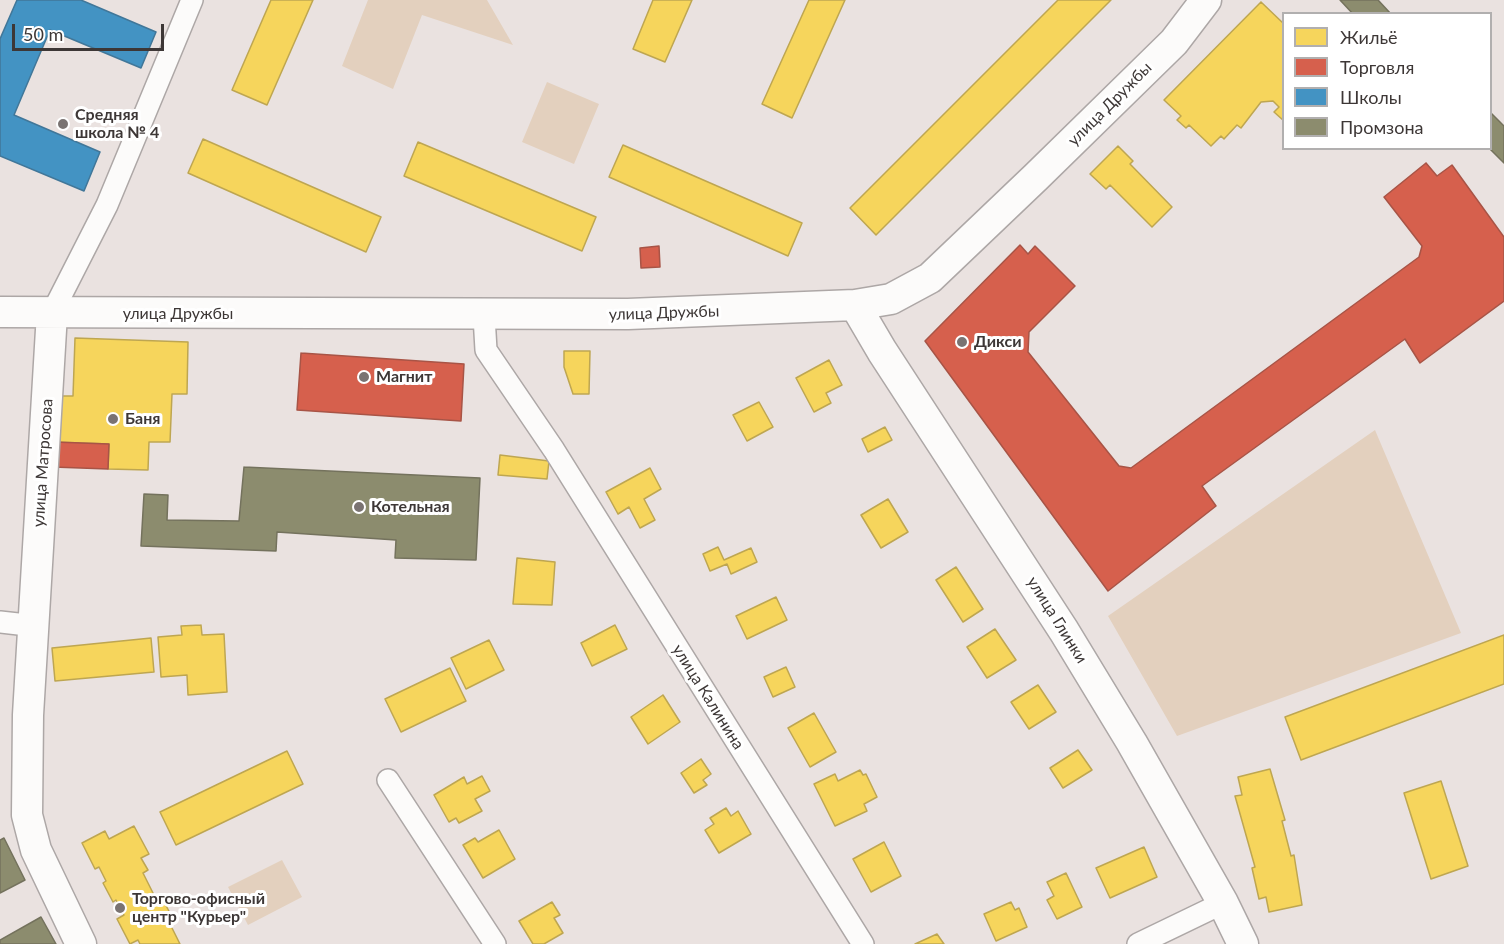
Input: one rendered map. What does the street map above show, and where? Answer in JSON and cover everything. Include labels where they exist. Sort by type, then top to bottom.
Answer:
[{"type":"street","name":"улица Матросова","points":[[81,944],[36,850],[27,816],[28,715],[36,626],[52,313],[107,205],[192,0]]},
{"type":"street","name":"улица Дружбы","points":[[0,312],[628,315],[855,305],[891,299],[930,278],[1174,42],[1206,0]]},
{"type":"street","name":"улица Глинки","points":[[855,305],[882,351],[1064,631],[1132,743],[1223,903],[1243,944]]},
{"type":"street","name":"улица Калинина","points":[[484,316],[486,351],[554,450],[863,944]]},
{"type":"street","points":[[0,622],[36,626]]},
{"type":"street","points":[[388,780],[495,944]]},
{"type":"street","points":[[1138,944],[1223,903]]},
{"type":"shaded area","points":[[368,0],[487,0],[513,45],[422,15],[393,89],[342,66]]},
{"type":"shaded area","points":[[547,82],[599,104],[574,164],[522,142]]},
{"type":"shaded area","points":[[1375,430],[1461,633],[1177,736],[1108,616]]},
{"type":"shaded area","points":[[282,860],[302,897],[248,925],[228,887]]},
{"type":"building: Жильё","points":[[271,0],[313,0],[267,105],[232,90]]},
{"type":"building: Жильё","points":[[653,0],[692,0],[665,62],[633,49]]},
{"type":"building: Жильё","points":[[809,0],[845,0],[792,118],[762,104]]},
{"type":"building: Жильё","points":[[1058,0],[1111,0],[876,235],[850,208]]},
{"type":"building: Жильё","points":[[1261,2],[1282,22],[1282,119],[1274,112],[1279,107],[1273,101],[1261,102],[1241,128],[1237,125],[1224,139],[1221,136],[1211,146],[1189,125],[1186,128],[1177,120],[1181,116],[1164,100]]},
{"type":"building: Жильё","points":[[203,139],[381,217],[366,252],[188,173]]},
{"type":"building: Жильё","points":[[418,142],[596,217],[582,251],[404,176]]},
{"type":"building: Жильё","points":[[623,145],[802,223],[788,256],[609,177]]},
{"type":"building: Жильё","points":[[1118,146],[1133,161],[1130,164],[1172,207],[1152,227],[1110,185],[1106,189],[1090,174]]},
{"type":"building: Жильё","name":"Баня","points":[[75,338],[188,342],[187,394],[172,394],[170,442],[149,442],[148,470],[108,469],[109,444],[54,442],[55,396],[73,396]]},
{"type":"building: Жильё","points":[[564,351],[590,351],[589,394],[573,394],[564,367]]},
{"type":"building: Жильё","points":[[829,360],[842,385],[826,393],[831,403],[814,412],[796,378]]},
{"type":"building: Жильё","points":[[759,402],[773,427],[747,441],[733,415]]},
{"type":"building: Жильё","points":[[885,427],[892,440],[868,452],[862,439]]},
{"type":"building: Жильё","points":[[500,455],[549,461],[547,479],[498,475]]},
{"type":"building: Жильё","points":[[650,468],[661,489],[644,499],[655,520],[640,528],[629,507],[618,514],[606,492]]},
{"type":"building: Жильё","points":[[888,499],[908,532],[881,548],[861,515]]},
{"type":"building: Жильё","points":[[718,547],[724,560],[751,548],[757,562],[731,574],[727,564],[710,571],[703,554]]},
{"type":"building: Жильё","points":[[517,558],[555,562],[552,605],[513,604]]},
{"type":"building: Жильё","points":[[956,567],[983,609],[963,622],[936,580]]},
{"type":"building: Жильё","points":[[776,597],[787,620],[747,639],[736,616]]},
{"type":"building: Жильё","points":[[201,625],[202,635],[224,634],[227,692],[188,695],[187,675],[161,677],[158,637],[182,635],[181,626]]},
{"type":"building: Жильё","points":[[615,625],[627,649],[592,666],[581,643]]},
{"type":"building: Жильё","points":[[995,629],[1016,660],[987,678],[967,647]]},
{"type":"building: Жильё","points":[[1504,635],[1504,684],[1301,760],[1285,717]]},
{"type":"building: Жильё","points":[[151,638],[154,672],[55,681],[52,648]]},
{"type":"building: Жильё","points":[[489,640],[504,670],[466,689],[451,658]]},
{"type":"building: Жильё","points":[[786,667],[795,687],[773,697],[764,677]]},
{"type":"building: Жильё","points":[[450,668],[466,701],[401,732],[385,699]]},
{"type":"building: Жильё","points":[[1038,685],[1056,712],[1029,729],[1011,702]]},
{"type":"building: Жильё","points":[[663,695],[680,722],[648,744],[631,717]]},
{"type":"building: Жильё","points":[[814,713],[836,752],[810,767],[788,728]]},
{"type":"building: Жильё","points":[[1078,750],[1092,770],[1063,788],[1050,768]]},
{"type":"building: Жильё","points":[[287,751],[303,784],[176,845],[160,812]]},
{"type":"building: Жильё","points":[[701,759],[711,774],[703,780],[707,785],[694,793],[681,773]]},
{"type":"building: Жильё","points":[[1270,769],[1285,820],[1282,821],[1291,856],[1294,855],[1302,905],[1269,912],[1266,897],[1259,899],[1252,868],[1255,867],[1235,796],[1242,795],[1238,777]]},
{"type":"building: Жильё","points":[[860,770],[863,775],[866,774],[877,797],[864,804],[867,811],[835,826],[814,784],[835,774],[838,781]]},
{"type":"building: Жильё","points":[[482,776],[490,791],[475,799],[482,811],[459,823],[456,818],[449,822],[434,795],[464,777],[467,784]]},
{"type":"building: Жильё","points":[[1441,781],[1468,866],[1431,879],[1404,793]]},
{"type":"building: Жильё","points":[[726,808],[731,816],[738,811],[751,834],[719,853],[705,830],[714,824],[710,818]]},
{"type":"building: Жильё","points":[[134,826],[149,854],[141,858],[148,870],[143,873],[156,899],[161,896],[172,917],[168,920],[180,944],[140,944],[138,940],[130,944],[117,919],[124,915],[116,900],[113,902],[103,883],[106,881],[99,867],[95,869],[82,843],[105,831],[109,839]]},
{"type":"building: Жильё","points":[[499,830],[515,859],[483,878],[463,845],[475,838],[478,842]]},
{"type":"building: Жильё","points":[[884,842],[901,876],[871,892],[853,859]]},
{"type":"building: Жильё","points":[[1144,847],[1157,877],[1110,898],[1096,868]]},
{"type":"building: Жильё","points":[[1066,873],[1082,907],[1057,919],[1047,900],[1054,896],[1047,882]]},
{"type":"building: Жильё","points":[[552,902],[560,915],[554,918],[563,933],[544,944],[533,944],[519,921]]},
{"type":"building: Жильё","points":[[1011,902],[1015,910],[1019,908],[1027,927],[996,941],[984,914]]},
{"type":"building: Жильё","points":[[937,934],[944,944],[915,944]]},
{"type":"building: Торговля","points":[[1426,163],[1437,176],[1452,165],[1504,237],[1504,301],[1420,363],[1405,339],[1202,486],[1216,506],[1108,591],[925,341],[1020,245],[1028,254],[1035,246],[1075,286],[1029,332],[1028,352],[1119,466],[1131,468],[1419,257],[1422,246],[1384,197]]},
{"type":"building: Торговля","points":[[659,246],[660,267],[641,268],[640,248]]},
{"type":"building: Торговля","points":[[301,353],[464,364],[461,421],[297,410]]},
{"type":"building: Торговля","points":[[54,442],[109,444],[108,469],[53,467]]},
{"type":"building: Школы","points":[[17,0],[81,0],[156,32],[141,68],[50,30],[14,115],[100,152],[84,191],[0,156],[0,39]]},
{"type":"building: Промзона","points":[[1340,0],[1378,0],[1389,12],[1351,12]]},
{"type":"building: Промзона","points":[[1492,114],[1504,126],[1504,163],[1491,150]]},
{"type":"building: Промзона","name":"Котельная","points":[[244,467],[480,478],[476,560],[395,558],[396,540],[277,532],[276,551],[141,546],[144,494],[168,495],[167,520],[239,521]]},
{"type":"building: Промзона","points":[[4,838],[25,880],[0,893],[0,840]]},
{"type":"building: Промзона","points":[[41,917],[56,944],[0,944],[0,940]]},
{"type":"place","name":"Средняя школа № 4","points":[[63,124]]},
{"type":"place","name":"Дикси","points":[[962,342]]},
{"type":"place","name":"Магнит","points":[[364,377]]},
{"type":"place","name":"Баня","points":[[113,419]]},
{"type":"place","name":"Котельная","points":[[359,507]]},
{"type":"place","name":"Торгово-офисный центр \"Курьер\"","points":[[120,908]]}]
